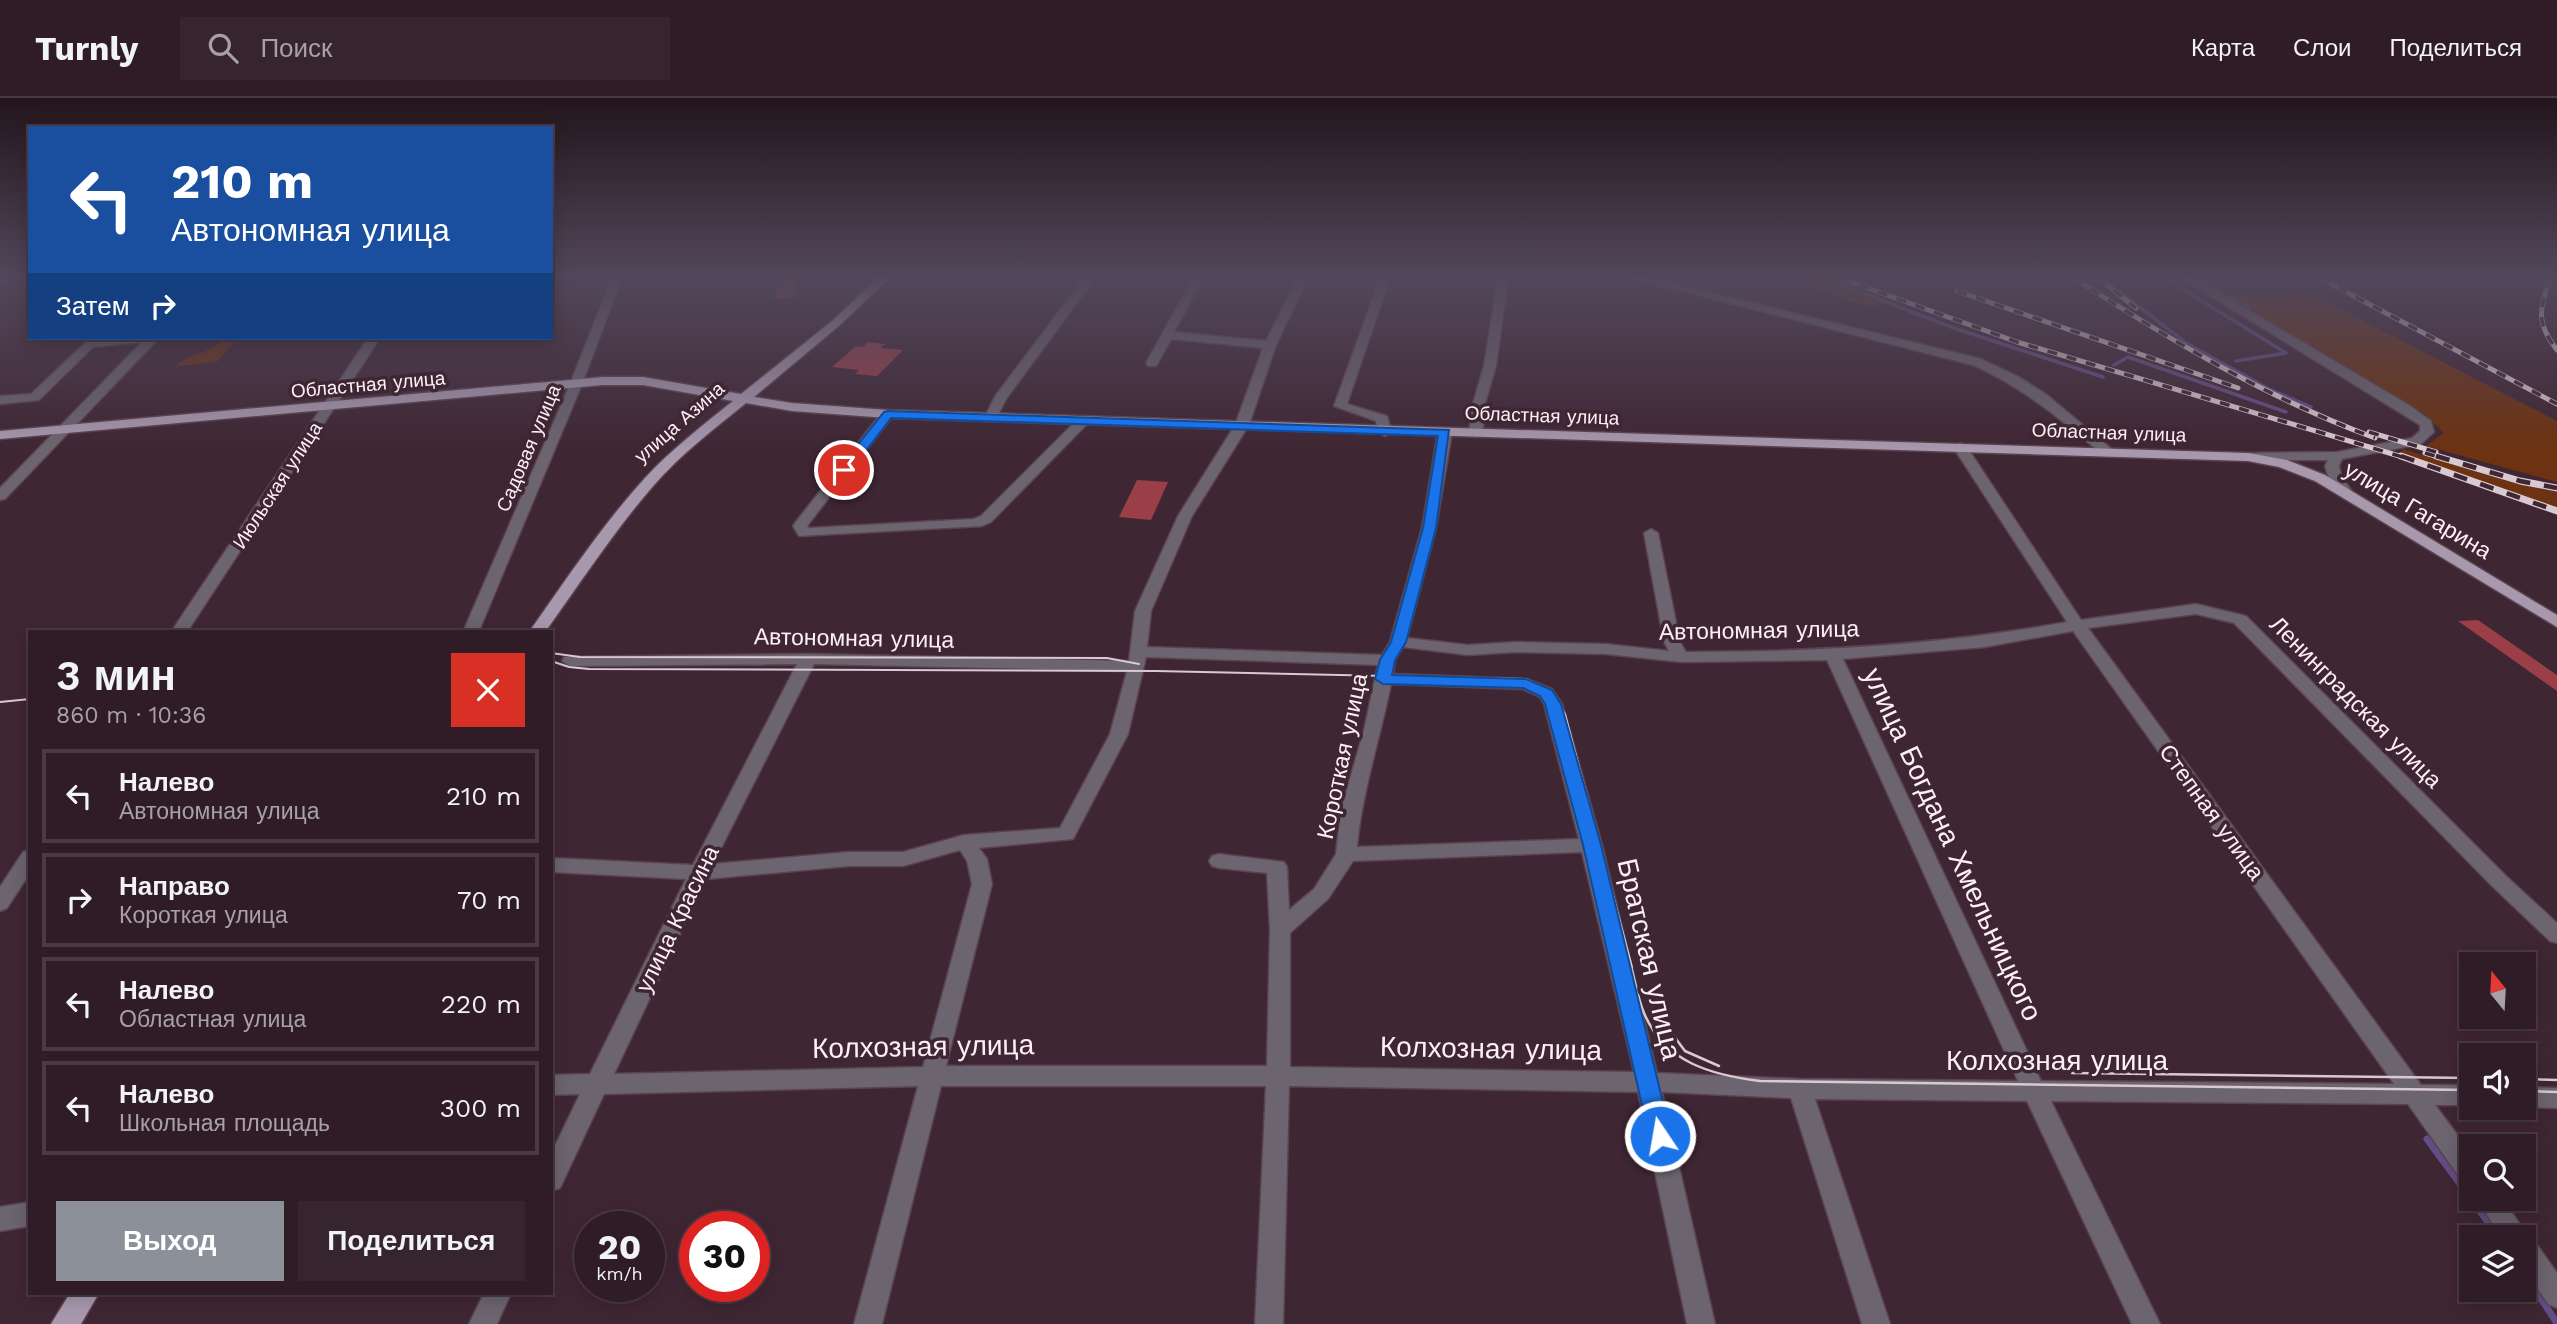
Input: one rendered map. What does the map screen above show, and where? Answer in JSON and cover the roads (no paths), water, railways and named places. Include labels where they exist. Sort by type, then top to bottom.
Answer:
[{"type":"main road","name":"улица Азина","points":[[538,630],[619,518],[651,480],[690,443],[821,335]]},
{"type":"main road","name":"Областная улица","points":[[0,435],[575,384],[643,381],[792,407],[888,414],[1385,432],[2248,457]]},
{"type":"main road","name":"улица Гагарина","points":[[2248,457],[2299,469],[2347,494],[2557,622]]},
{"type":"main road","points":[[65,1324],[85,1295]]},
{"type":"street","name":"Садовая улица","points":[[471,630],[594,335]]},
{"type":"street","points":[[990,418],[1000,398],[1047,335]]},
{"type":"street","points":[[1152,363],[1168,335]]},
{"type":"street","points":[[1170,335],[1270,345]]},
{"type":"street","points":[[553,865],[699,872],[849,859],[903,859],[964,842],[1066,834],[1119,734],[1137,659],[1143,611],[1185,516],[1242,425],[1275,335]]},
{"type":"street","points":[[1365,335],[1340,406],[1381,419],[1385,432]]},
{"type":"street","points":[[1476,433],[1478,407],[1490,366],[1495,335]]},
{"type":"street","points":[[1874,335],[1978,362],[2015,380],[2043,398],[2107,452]]},
{"type":"street","points":[[2248,457],[2337,456],[2416,441],[2427,432],[2426,424],[2404,408],[2282,335]]},
{"type":"street","points":[[0,400],[35,397],[94,341],[114,340]]},
{"type":"street","points":[[0,495],[151,340]]},
{"type":"street","name":"Июльская улица","points":[[180,630],[373,340]]},
{"type":"street","points":[[888,414],[800,526],[804,533],[977,523],[986,519],[1083,422]]},
{"type":"street","name":"Короткая улица","points":[[1279,930],[1321,894],[1346,854],[1351,810],[1373,730],[1385,670],[1398,642],[1429,528],[1445,432]]},
{"type":"street","name":"Степная улица","points":[[1960,447],[2077,625],[2459,1156]]},
{"type":"street","points":[[2337,456],[2332,466],[2335,478],[2347,494]]},
{"type":"street","points":[[1651,533],[1672,642],[1681,657]]},
{"type":"street","name":"Ленинградская улица","points":[[2077,625],[2196,609],[2240,619],[2499,881],[2557,935]]},
{"type":"street","name":"Автономная улица","points":[[1398,642],[1468,650],[1516,647],[1606,649],[1681,657],[1833,655],[1985,642],[2077,625]]},
{"type":"street","name":"улица Богдана Хмельницкого","points":[[1833,655],[2034,1091],[2146,1324]]},
{"type":"street","name":"улица Красина","points":[[553,1176],[699,872],[807,659]]},
{"type":"street","name":"Автономная улица","points":[[570,661],[1137,659],[1385,670]]},
{"type":"street","name":"Братская улица","points":[[1385,670],[1526,684],[1546,693],[1553,704],[1592,845],[1649,1082],[1701,1324]]},
{"type":"street","points":[[868,1324],[982,884],[977,859],[964,842]]},
{"type":"street","points":[[1346,854],[1592,845]]},
{"type":"street","points":[[0,903],[28,860]]},
{"type":"street","points":[[1219,861],[1277,867],[1278,1076],[1269,1324]]},
{"type":"street","name":"Колхозная улица","points":[[553,1085],[931,1076],[1278,1076],[1649,1082],[1800,1089],[2459,1095]]},
{"type":"street","points":[[1800,1089],[1876,1324]]},
{"type":"street","points":[[0,1219],[28,1214]]},
{"type":"street","points":[[2536,1265],[2557,1296]]},
{"type":"street","points":[[483,1324],[497,1295]]},
{"type":"waterway","points":[[1976,335],[2103,377]]},
{"type":"waterway","points":[[2176,335],[2269,389],[2311,407]]},
{"type":"waterway","points":[[2236,361],[2286,353],[2257,335]]},
{"type":"waterway","points":[[2114,365],[2128,357],[2286,412]]},
{"type":"waterway","points":[[2427,1139],[2490,1225]]},
{"type":"waterway","points":[[2536,1291],[2557,1323]]},
{"type":"tram line","points":[[553,653],[580,657],[1107,658],[1139,664]]},
{"type":"tram line","points":[[553,662],[589,669],[1156,671],[1526,679],[1551,692],[1565,714],[1632,967]]},
{"type":"tram line","points":[[0,702],[28,699]]},
{"type":"tram line","points":[[1631,966],[1644,1013],[1664,1044],[1677,1055],[1708,1070],[1760,1081],[2459,1090]]},
{"type":"tram line","points":[[1653,1008],[1685,1051],[1719,1066]]},
{"type":"tram line","points":[[2072,1073],[2459,1078]]},
{"type":"tram line","points":[[2536,1079],[2557,1080]]},
{"type":"tram line","points":[[2536,1091],[2557,1092]]},
{"type":"railway","points":[[1998,335],[2406,458]]},
{"type":"railway","points":[[2085,335],[2238,388]]},
{"type":"railway","points":[[2166,335],[2296,405],[2375,438]]},
{"type":"railway","points":[[2428,335],[2557,404]]},
{"type":"railway","points":[[2547,335],[2557,350]]},
{"type":"railway","points":[[2369,432],[2436,452]]},
{"type":"railway","points":[[2425,453],[2442,458]]},
{"type":"railway","points":[[2401,456],[2557,511]]},
{"type":"railway","points":[[2436,456],[2520,481],[2557,488]]}]
